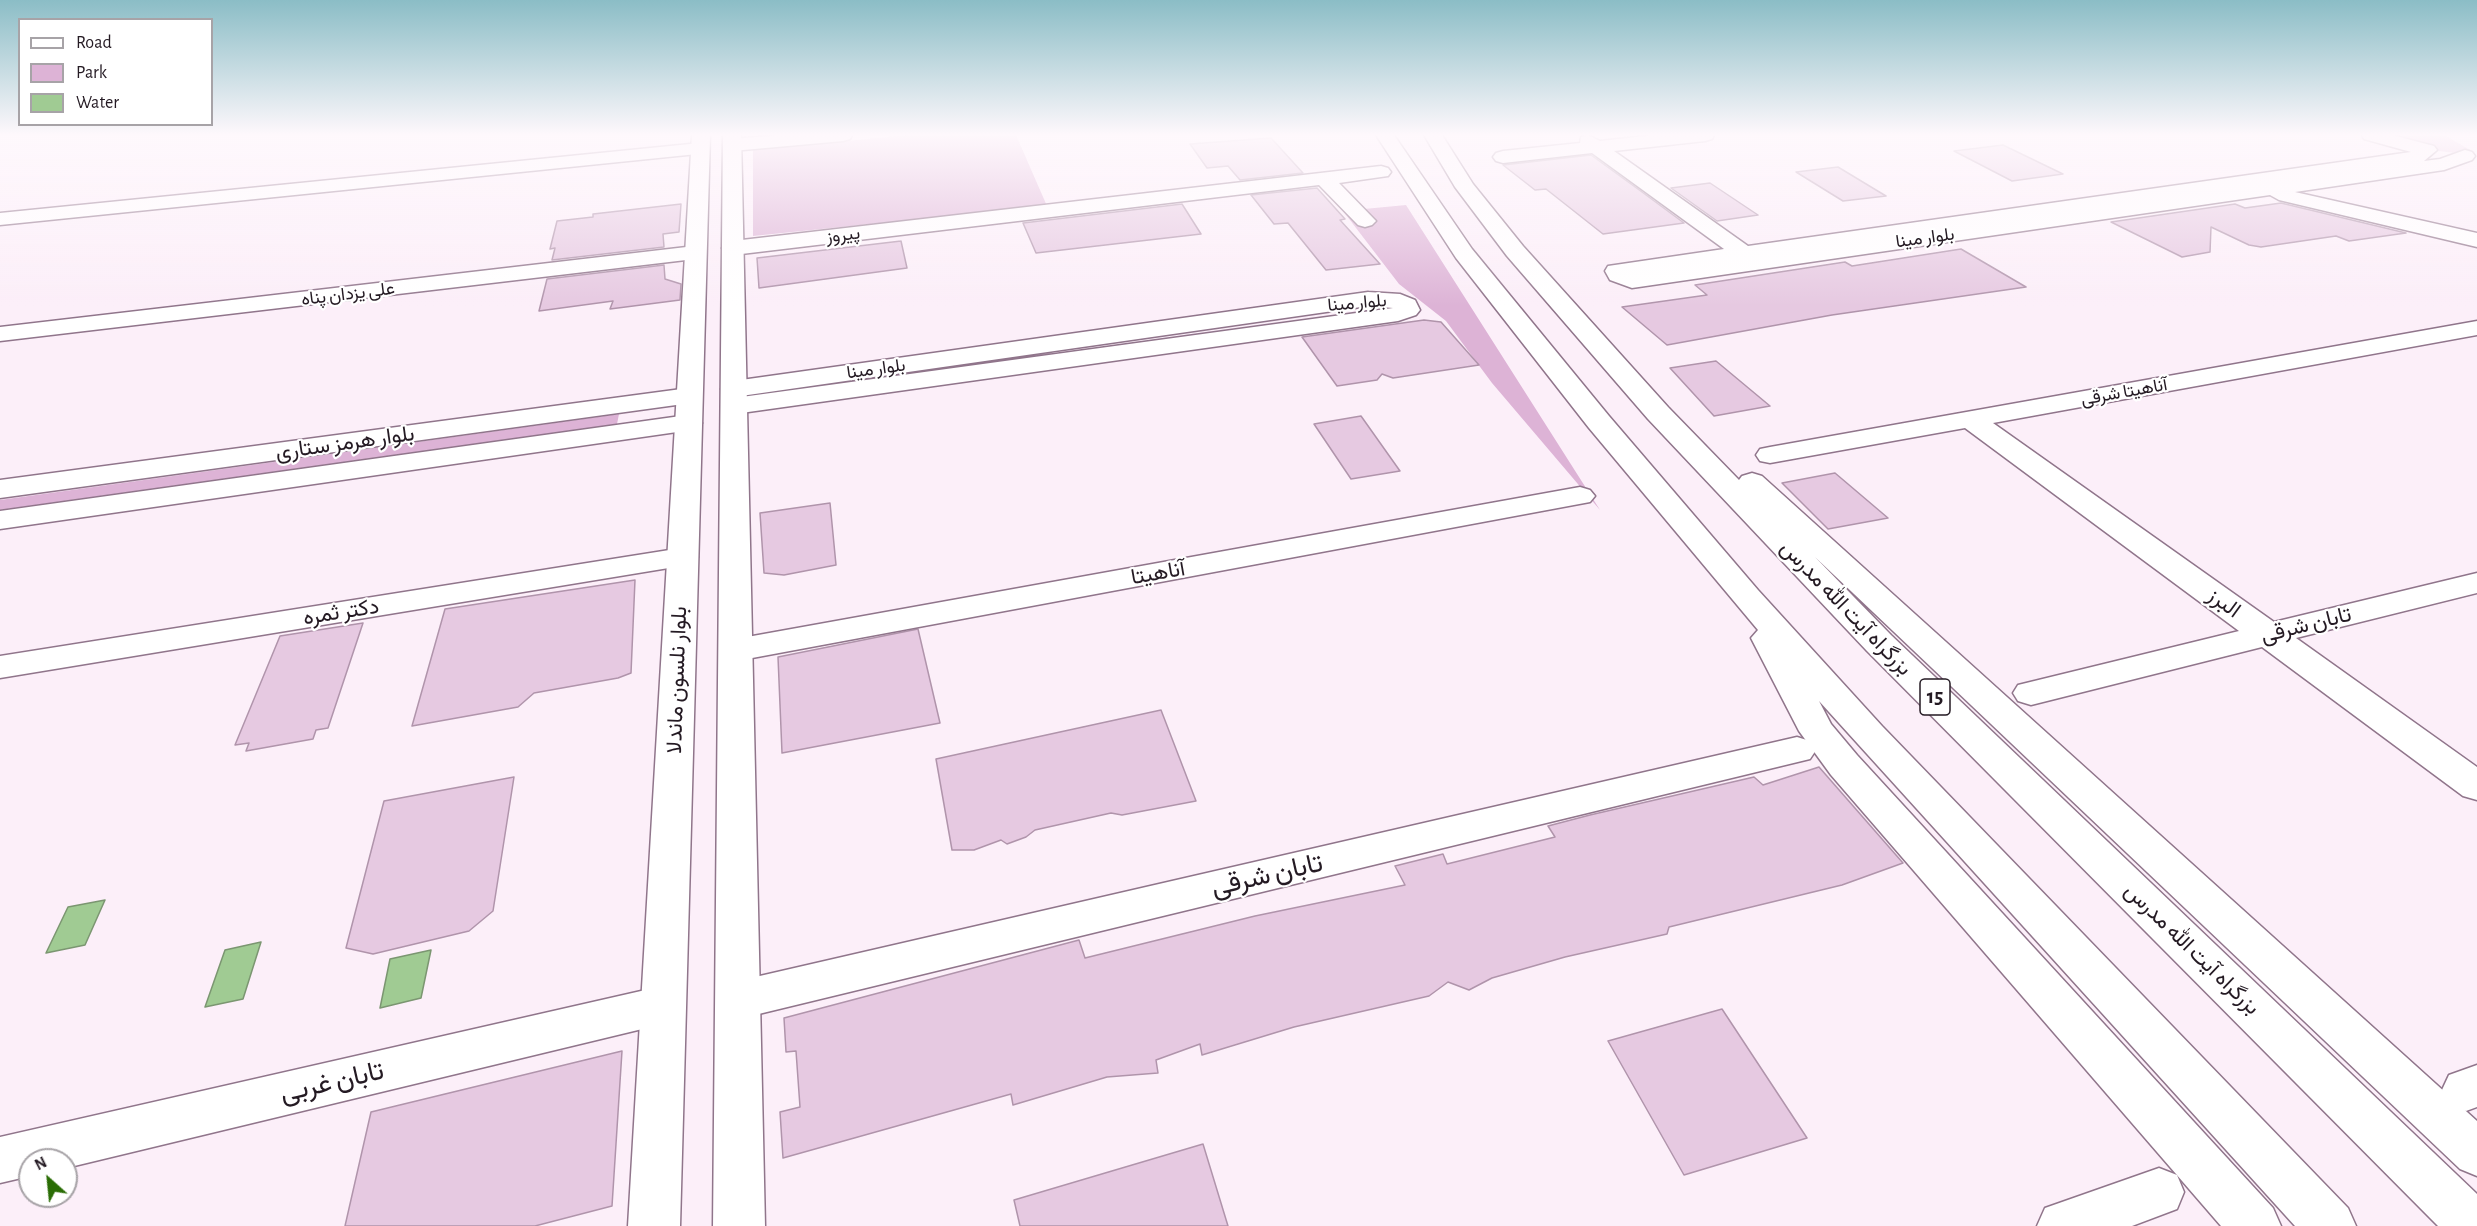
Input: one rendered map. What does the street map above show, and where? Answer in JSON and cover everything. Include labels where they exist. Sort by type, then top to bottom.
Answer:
[{"type":"main road","points":[[0,219],[246,192]]},
{"type":"main road","name":"بلوار نلسون ماندلا","points":[[654,1226],[695,253],[706,192]]},
{"type":"main road","points":[[724,192],[733,248],[739,1226]]},
{"type":"main road","name":"پیروز","points":[[733,248],[1211,192]]},
{"type":"main road","points":[[1337,192],[1365,221]]},
{"type":"main road","points":[[1423,192],[1464,253],[1599,422],[1747,597],[1869,735],[2330,1226]]},
{"type":"main road","name":"بزرگراه آیت الله مدرس","points":[[1469,192],[1515,251],[1658,413],[1879,643],[2474,1226]]},
{"type":"main road","points":[[1659,192],[1743,252]]},
{"type":"main road","name":"بلوار مینا","points":[[2167,192],[1743,252],[1625,275],[2242,192]]},
{"type":"main road","points":[[2269,192],[2477,240]]},
{"type":"main road","name":"علی یزدان پناه","points":[[0,334],[695,253]]},
{"type":"main road","name":"بلوار مینا","points":[[734,398],[1368,299],[1402,301],[1407,305],[1408,310],[1398,314],[775,392]]},
{"type":"main road","points":[[693,311],[733,306]]},
{"type":"main road","name":"آناهیتا شرقی","points":[[1770,455],[2477,328]]},
{"type":"main road","points":[[621,433],[628,428],[633,419],[632,411],[627,404]]},
{"type":"main road","name":"بلوار هرمز ستاری","points":[[0,489],[627,404],[689,409]]},
{"type":"main road","name":"بلوار هرمز ستاری","points":[[0,520],[621,433],[689,409]]},
{"type":"main road","points":[[1658,413],[1757,486],[2477,1153]]},
{"type":"main road","name":"البرز","points":[[1970,419],[2477,786]]},
{"type":"main road","name":"آناهیتا","points":[[736,650],[1580,496]]},
{"type":"main road","name":"دکتر ثمره","points":[[0,667],[682,557]]},
{"type":"main road","name":"تابان شرقی","points":[[2031,693],[2477,583]]},
{"type":"main road","points":[[1747,597],[1817,731],[1844,765],[2255,1226]]},
{"type":"main road","name":"تابان شرقی","points":[[738,1000],[1797,750]]},
{"type":"main road","name":"تابان غربی","points":[[0,1160],[663,1005]]},
{"type":"main road","points":[[2063,1226],[2159,1192]]},
{"type":"green space","points":[[753,192],[1041,192],[1047,206],[753,236]]},
{"type":"green space","points":[[1406,205],[1600,510],[1492,383],[1446,321],[1399,284],[1343,211]]},
{"type":"green space","points":[[619,414],[617,424],[0,510],[0,500]]},
{"type":"water","points":[[105,900],[85,945],[46,953],[68,907]]},
{"type":"water","points":[[261,942],[243,999],[205,1007],[225,950]]},
{"type":"water","points":[[431,950],[421,998],[380,1008],[390,959]]},
{"type":"building","points":[[1321,192],[1345,219],[1340,220],[1380,264],[1326,270],[1288,223],[1274,224],[1251,195]]},
{"type":"building","points":[[1550,192],[1642,192],[1684,223],[1603,234]]},
{"type":"building","points":[[1677,192],[1724,192],[1758,215],[1717,221]]},
{"type":"building","points":[[1829,192],[1880,192],[1886,196],[1843,201]]},
{"type":"building","points":[[2281,203],[2406,233],[2349,241],[2336,236],[2261,247],[2249,245],[2211,227],[2210,252],[2182,257],[2111,222],[2235,204],[2245,208]]},
{"type":"building","points":[[681,204],[679,232],[663,234],[664,247],[552,260],[555,248],[550,249],[557,221],[593,217],[593,214]]},
{"type":"building","points":[[1182,204],[1201,234],[1036,253],[1023,223]]},
{"type":"building","points":[[901,241],[907,268],[759,288],[757,258]]},
{"type":"building","points":[[1961,249],[2026,287],[1832,315],[1667,345],[1622,307],[1707,295],[1695,285],[1845,262],[1852,266]]},
{"type":"building","points":[[664,265],[665,279],[681,284],[680,300],[610,309],[613,301],[539,311],[547,279]]},
{"type":"building","points":[[1424,320],[1441,322],[1479,365],[1393,378],[1382,374],[1377,380],[1337,386],[1302,337]]},
{"type":"building","points":[[1716,361],[1770,406],[1714,416],[1670,368]]},
{"type":"building","points":[[1361,416],[1400,471],[1351,479],[1314,424]]},
{"type":"building","points":[[1835,473],[1888,518],[1828,529],[1782,483]]},
{"type":"building","points":[[830,503],[836,565],[784,575],[764,573],[760,513]]},
{"type":"building","points":[[635,580],[631,673],[618,678],[534,693],[518,707],[412,726],[445,609]]},
{"type":"building","points":[[363,623],[328,728],[316,730],[313,739],[246,751],[249,743],[235,745],[280,636]]},
{"type":"building","points":[[918,629],[940,723],[782,753],[778,657]]},
{"type":"building","points":[[1161,710],[1196,801],[1122,815],[1111,813],[1035,830],[1026,837],[1007,844],[1001,840],[974,850],[952,850],[936,759]]},
{"type":"building","points":[[1819,767],[1903,863],[1842,885],[1669,927],[1667,934],[1565,957],[1492,978],[1469,990],[1448,982],[1429,996],[1294,1027],[1202,1055],[1200,1044],[1156,1060],[1158,1073],[1107,1077],[1013,1105],[1011,1094],[783,1158],[780,1112],[800,1107],[796,1051],[786,1052],[784,1018],[1079,940],[1085,958],[1255,916],[1405,885],[1395,866],[1443,854],[1447,864],[1555,837],[1548,826],[1590,815],[1754,777],[1763,785]]},
{"type":"building","points":[[514,777],[493,911],[469,931],[373,954],[346,948],[384,801]]},
{"type":"building","points":[[1722,1009],[1807,1138],[1684,1175],[1608,1041]]},
{"type":"building","points":[[622,1051],[612,1206],[535,1226],[345,1226],[371,1112]]},
{"type":"building","points":[[1203,1144],[1228,1226],[1020,1226],[1014,1200]]}]
